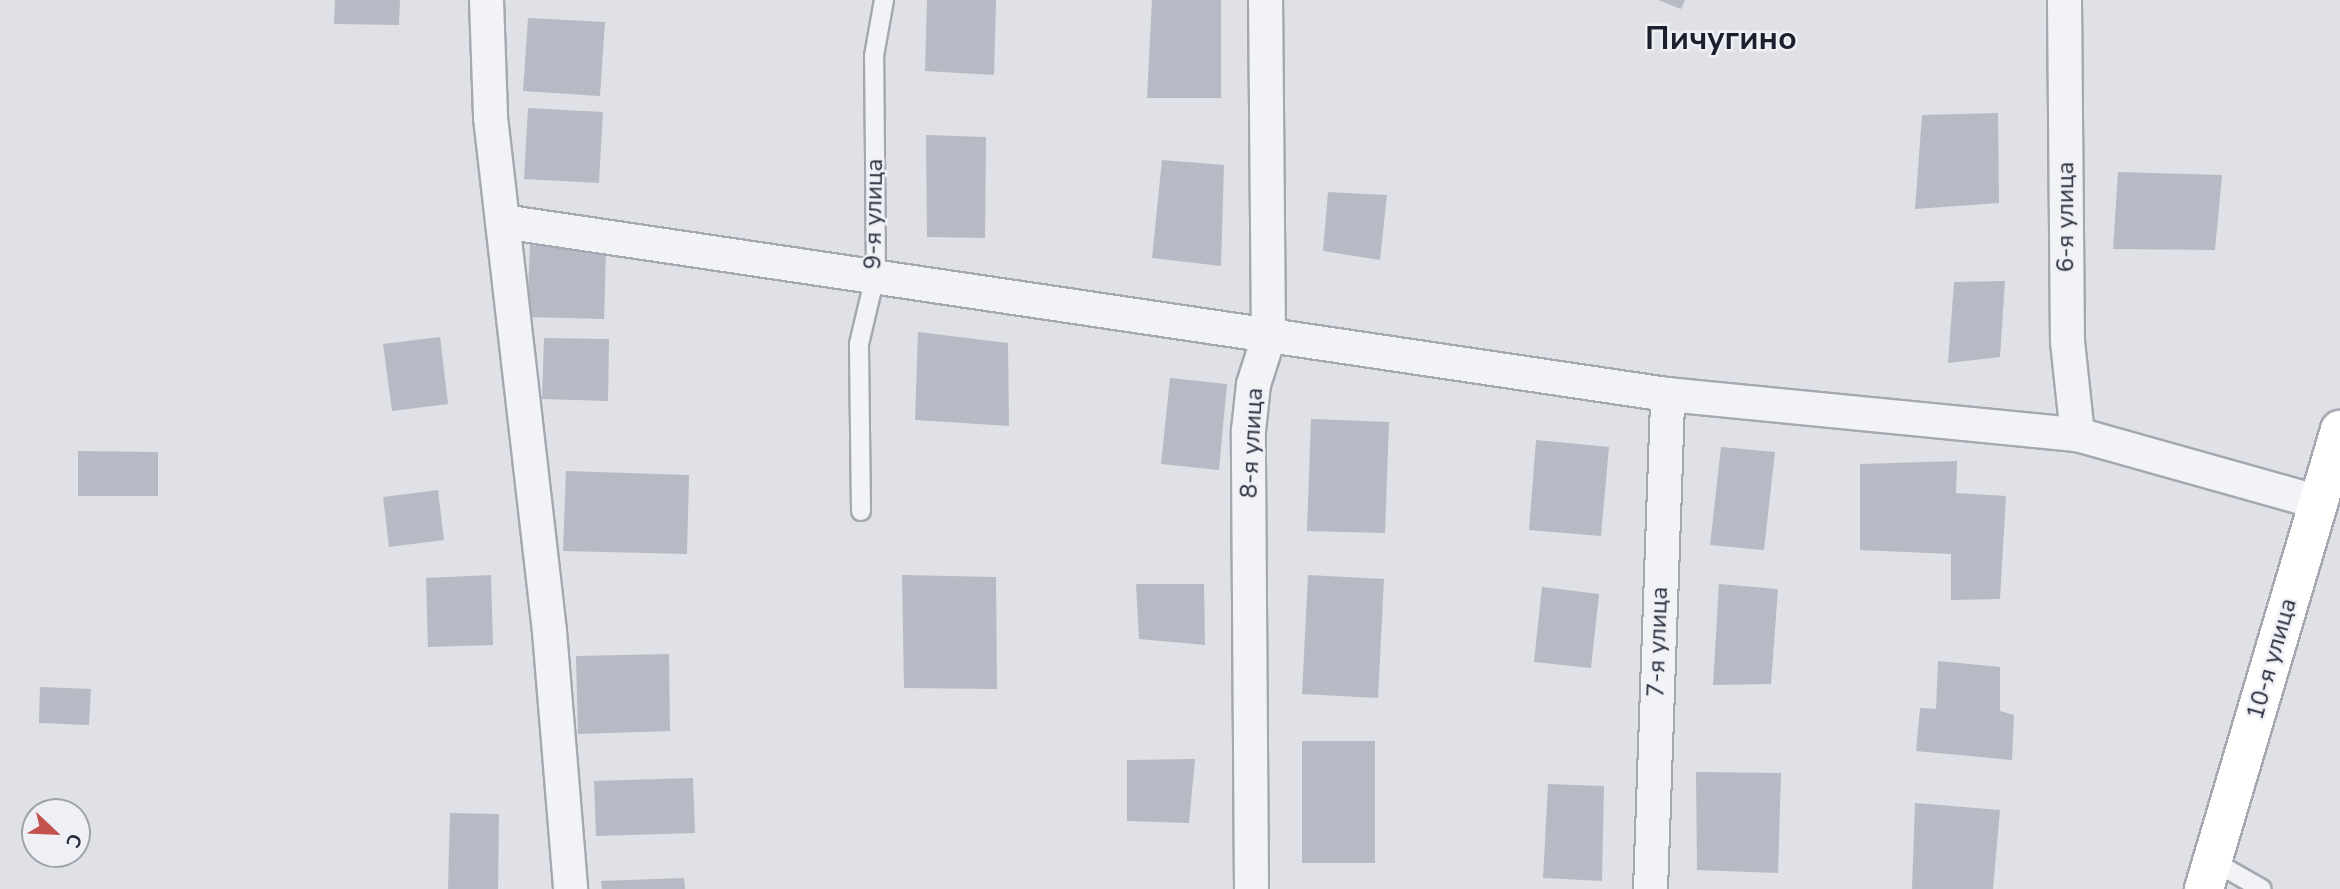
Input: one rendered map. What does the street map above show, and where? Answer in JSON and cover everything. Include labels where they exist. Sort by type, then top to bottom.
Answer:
[{"type":"street","points":[[486,0],[502,221],[570,889]]},
{"type":"street","name":"8-я улица","points":[[1251,889],[1248,430],[1253,384],[1268,337],[1265,0]]},
{"type":"street","name":"6-я улица","points":[[2064,0],[2067,341],[2077,434]]},
{"type":"street","points":[[502,221],[876,272],[1268,337],[1667,394],[2077,434],[2319,502]]},
{"type":"street","name":"7-я улица","points":[[1650,889],[1667,394]]},
{"type":"street","name":"10-я улица","points":[[2209,875],[2340,430]]},
{"type":"lane","name":"9-я улица","points":[[861,512],[859,344],[876,272],[874,56],[884,0]]},
{"type":"lane","points":[[2209,875],[2262,889]]},
{"type":"building","points":[[335,0],[400,0],[399,25],[334,24]]},
{"type":"building","points":[[927,0],[996,0],[994,75],[925,71]]},
{"type":"building","points":[[1152,0],[1221,0],[1221,98],[1147,98]]},
{"type":"building","points":[[1658,0],[1685,0],[1681,9]]},
{"type":"building","points":[[528,18],[605,22],[600,96],[523,91]]},
{"type":"building","points":[[528,108],[603,112],[599,183],[524,179]]},
{"type":"building","points":[[1998,113],[1999,203],[1915,209],[1922,115]]},
{"type":"building","points":[[926,135],[986,137],[985,238],[927,237]]},
{"type":"building","points":[[1162,160],[1224,165],[1221,266],[1152,258]]},
{"type":"building","points":[[2118,172],[2222,175],[2215,250],[2113,249]]},
{"type":"building","points":[[1328,192],[1387,195],[1380,260],[1323,251]]},
{"type":"building","points":[[530,245],[606,248],[604,319],[527,317]]},
{"type":"building","points":[[2005,281],[2000,357],[1948,363],[1954,282]]},
{"type":"building","points":[[918,332],[1008,343],[1009,426],[915,420]]},
{"type":"building","points":[[440,337],[448,404],[392,411],[383,344]]},
{"type":"building","points":[[544,338],[609,339],[608,401],[542,399]]},
{"type":"building","points":[[1170,378],[1227,384],[1219,470],[1161,464]]},
{"type":"building","points":[[1311,419],[1389,422],[1385,533],[1307,531]]},
{"type":"building","points":[[1536,440],[1609,447],[1601,536],[1529,530]]},
{"type":"building","points":[[1721,447],[1775,452],[1764,550],[1710,545]]},
{"type":"building","points":[[78,451],[158,452],[158,496],[78,496]]},
{"type":"building","points":[[1957,461],[1956,493],[2006,496],[2000,599],[1951,600],[1951,554],[1860,550],[1860,464]]},
{"type":"building","points":[[566,471],[689,475],[687,554],[563,551]]},
{"type":"building","points":[[438,490],[444,540],[389,547],[383,497]]},
{"type":"building","points":[[491,575],[493,645],[428,647],[426,578]]},
{"type":"building","points":[[902,575],[996,577],[997,689],[904,688]]},
{"type":"building","points":[[1308,575],[1384,579],[1378,698],[1302,694]]},
{"type":"building","points":[[1136,584],[1204,584],[1205,645],[1139,639]]},
{"type":"building","points":[[1719,584],[1778,589],[1771,684],[1713,685]]},
{"type":"building","points":[[1542,587],[1599,594],[1591,668],[1534,662]]},
{"type":"building","points":[[669,654],[670,731],[578,734],[576,656]]},
{"type":"building","points":[[1938,661],[2000,667],[2000,711],[2014,715],[2012,760],[1916,751],[1920,708],[1936,709]]},
{"type":"building","points":[[40,687],[91,689],[89,725],[39,723]]},
{"type":"building","points":[[1302,741],[1375,741],[1375,863],[1302,863]]},
{"type":"building","points":[[1195,759],[1189,823],[1127,821],[1127,760]]},
{"type":"building","points":[[1696,772],[1781,773],[1778,873],[1697,870]]},
{"type":"building","points":[[693,778],[695,833],[596,836],[594,781]]},
{"type":"building","points":[[1548,784],[1604,786],[1602,881],[1543,878]]},
{"type":"building","points":[[1915,803],[2000,810],[1993,889],[1912,889]]},
{"type":"building","points":[[450,813],[499,814],[498,889],[448,889]]},
{"type":"building","points":[[684,878],[685,889],[602,889],[601,881]]},
{"type":"district","name":"Пичугино","points":[[1721,39]]}]
